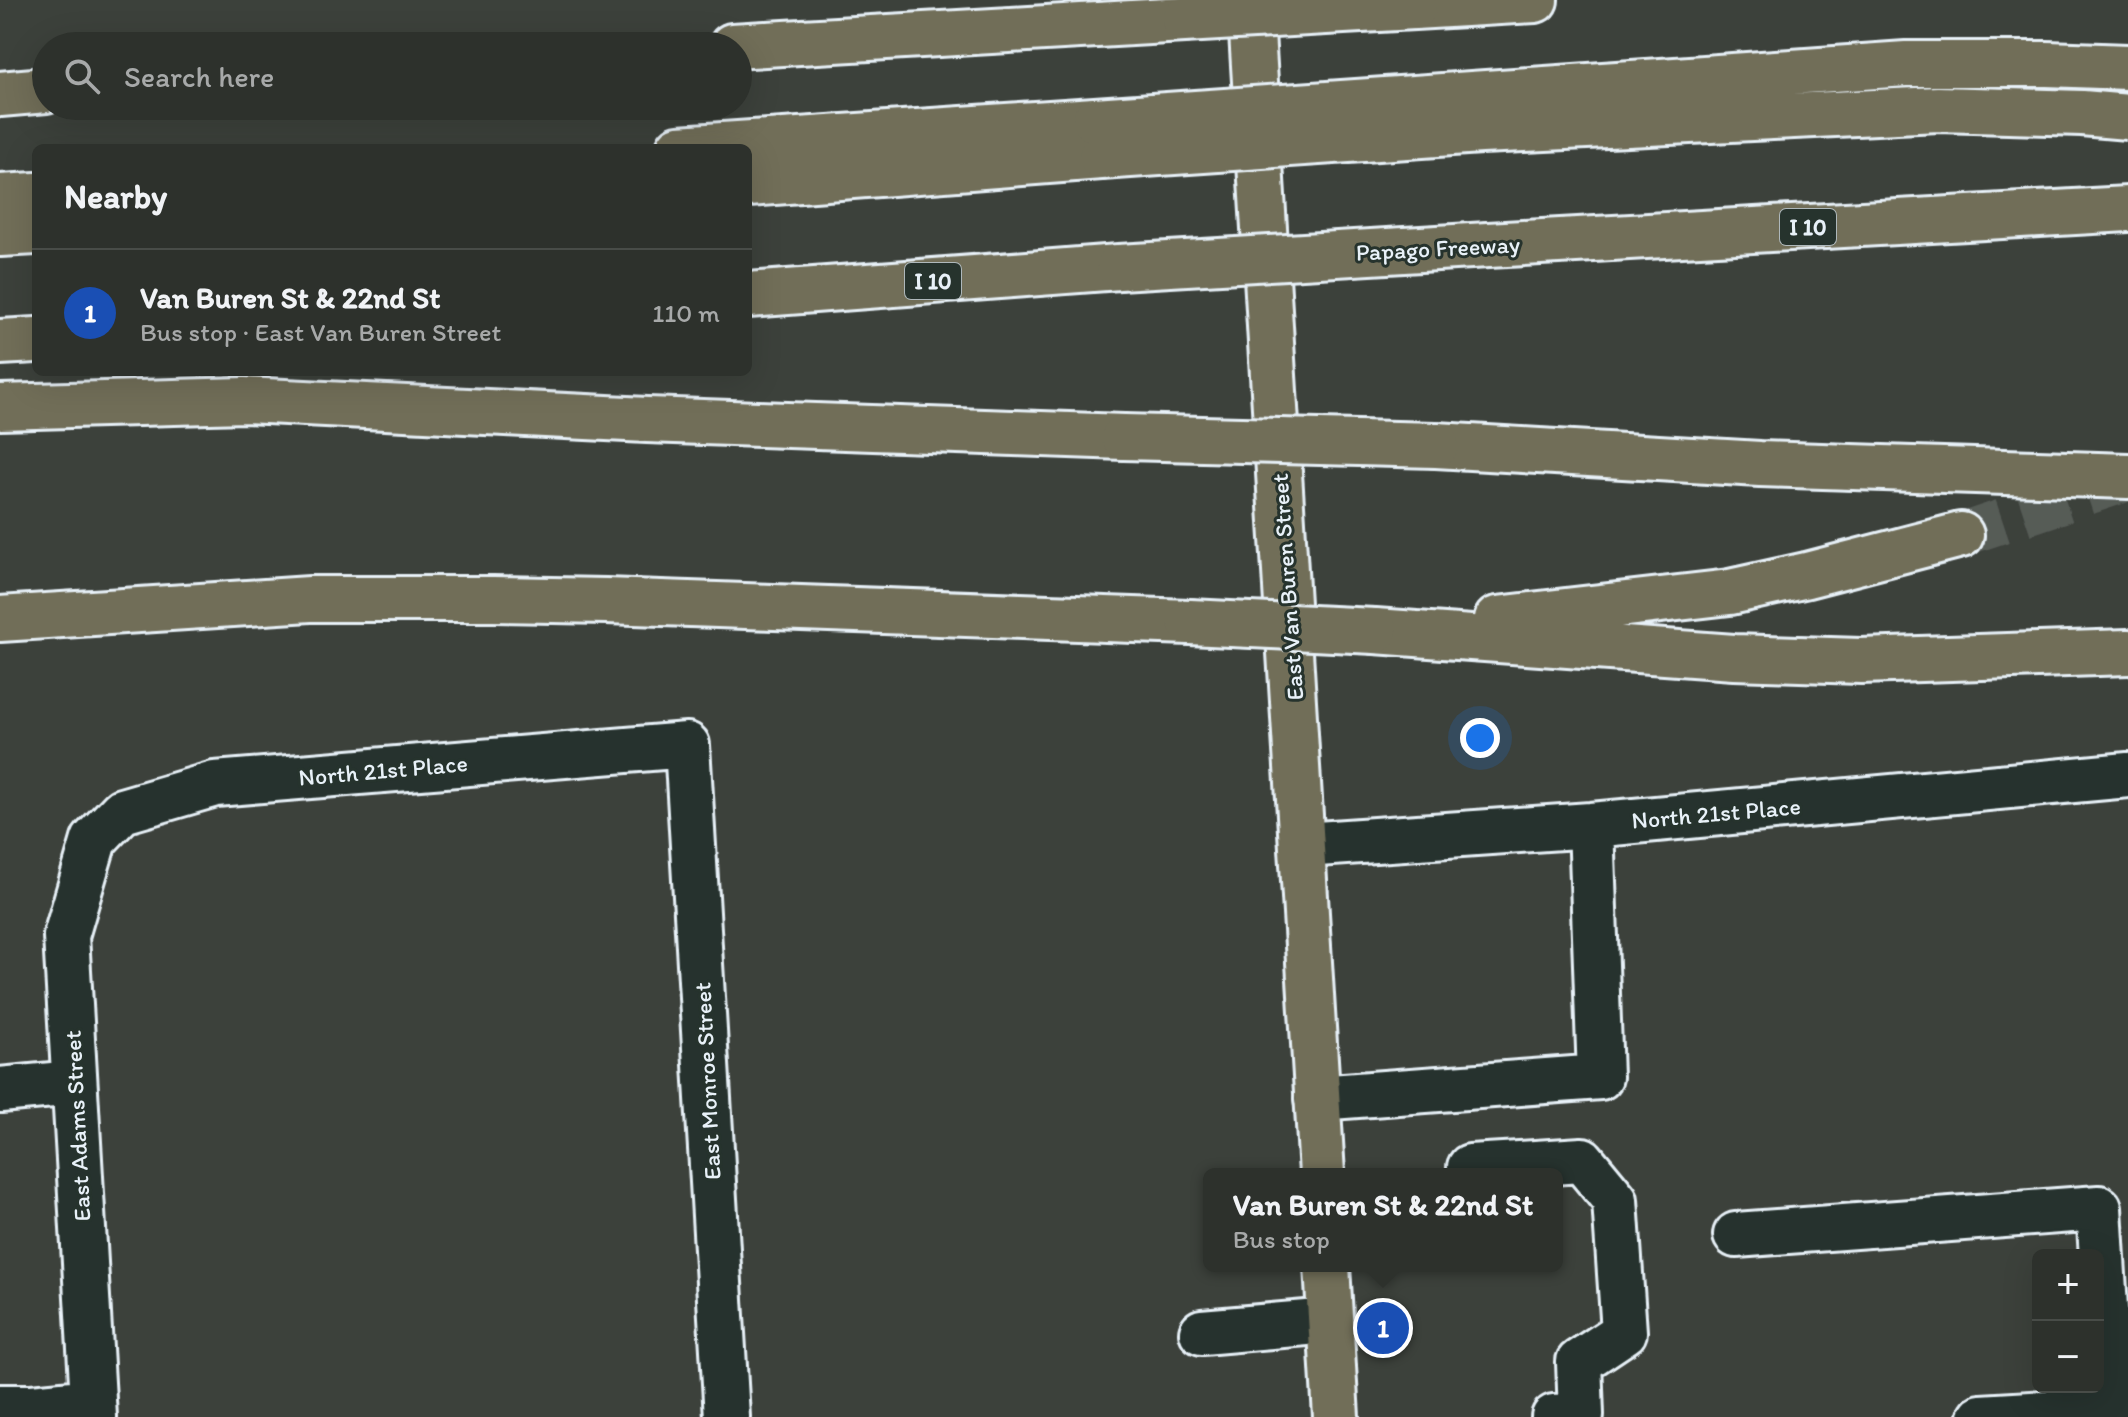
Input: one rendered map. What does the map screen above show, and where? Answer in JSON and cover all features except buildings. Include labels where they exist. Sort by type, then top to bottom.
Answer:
[{"type":"main road","name":"East Van Buren Street","points":[[1250,0],[1322,1168]]},
{"type":"main road","points":[[752,44],[1090,13],[1184,20],[1535,0]]},
{"type":"main road","points":[[752,183],[1098,139],[1906,64],[2128,67]]},
{"type":"main road","points":[[0,94],[32,91]]},
{"type":"main road","points":[[752,146],[1481,131],[1938,109],[2128,117]]},
{"type":"main road","points":[[0,197],[32,195]]},
{"type":"main road","name":"Papago Freeway","points":[[752,295],[1119,267],[2128,209]]},
{"type":"main road","points":[[0,234],[32,232]]},
{"type":"main road","points":[[0,342],[32,340]]},
{"type":"main road","points":[[0,407],[244,400],[647,420],[1436,445],[1760,464],[2128,476]]},
{"type":"main road","points":[[1375,631],[1730,592],[1961,535]]},
{"type":"main road","points":[[0,619],[310,599],[493,599],[1190,622],[1375,631],[1734,657],[1861,661],[2128,652]]},
{"type":"main road","points":[[1327,1272],[1336,1417]]},
{"type":"street","name":"North 21st Place","points":[[94,840],[122,811],[215,784],[687,745]]},
{"type":"street","name":"East Monroe Street","points":[[687,745],[727,1417]]},
{"type":"street","name":"North 21st Place","points":[[1303,845],[1591,825],[2128,775]]},
{"type":"street","points":[[1317,1098],[1600,1077],[1591,825]]},
{"type":"street","name":"East Adams Street","points":[[94,840],[66,936],[94,1409]]},
{"type":"street","points":[[0,1090],[74,1083]]},
{"type":"street","points":[[1470,1167],[1582,1160],[1615,1200],[1624,1332],[1579,1362],[1572,1416]]},
{"type":"street","points":[[1736,1235],[2099,1208],[2115,1413],[1981,1417]]},
{"type":"street","points":[[1202,1332],[1330,1321]]},
{"type":"street","points":[[0,1407],[94,1409]]},
{"type":"tunnel","points":[[1961,535],[2128,479]]},
{"type":"place","name":"Van Buren St & 22nd St","points":[[1383,1328]]}]
